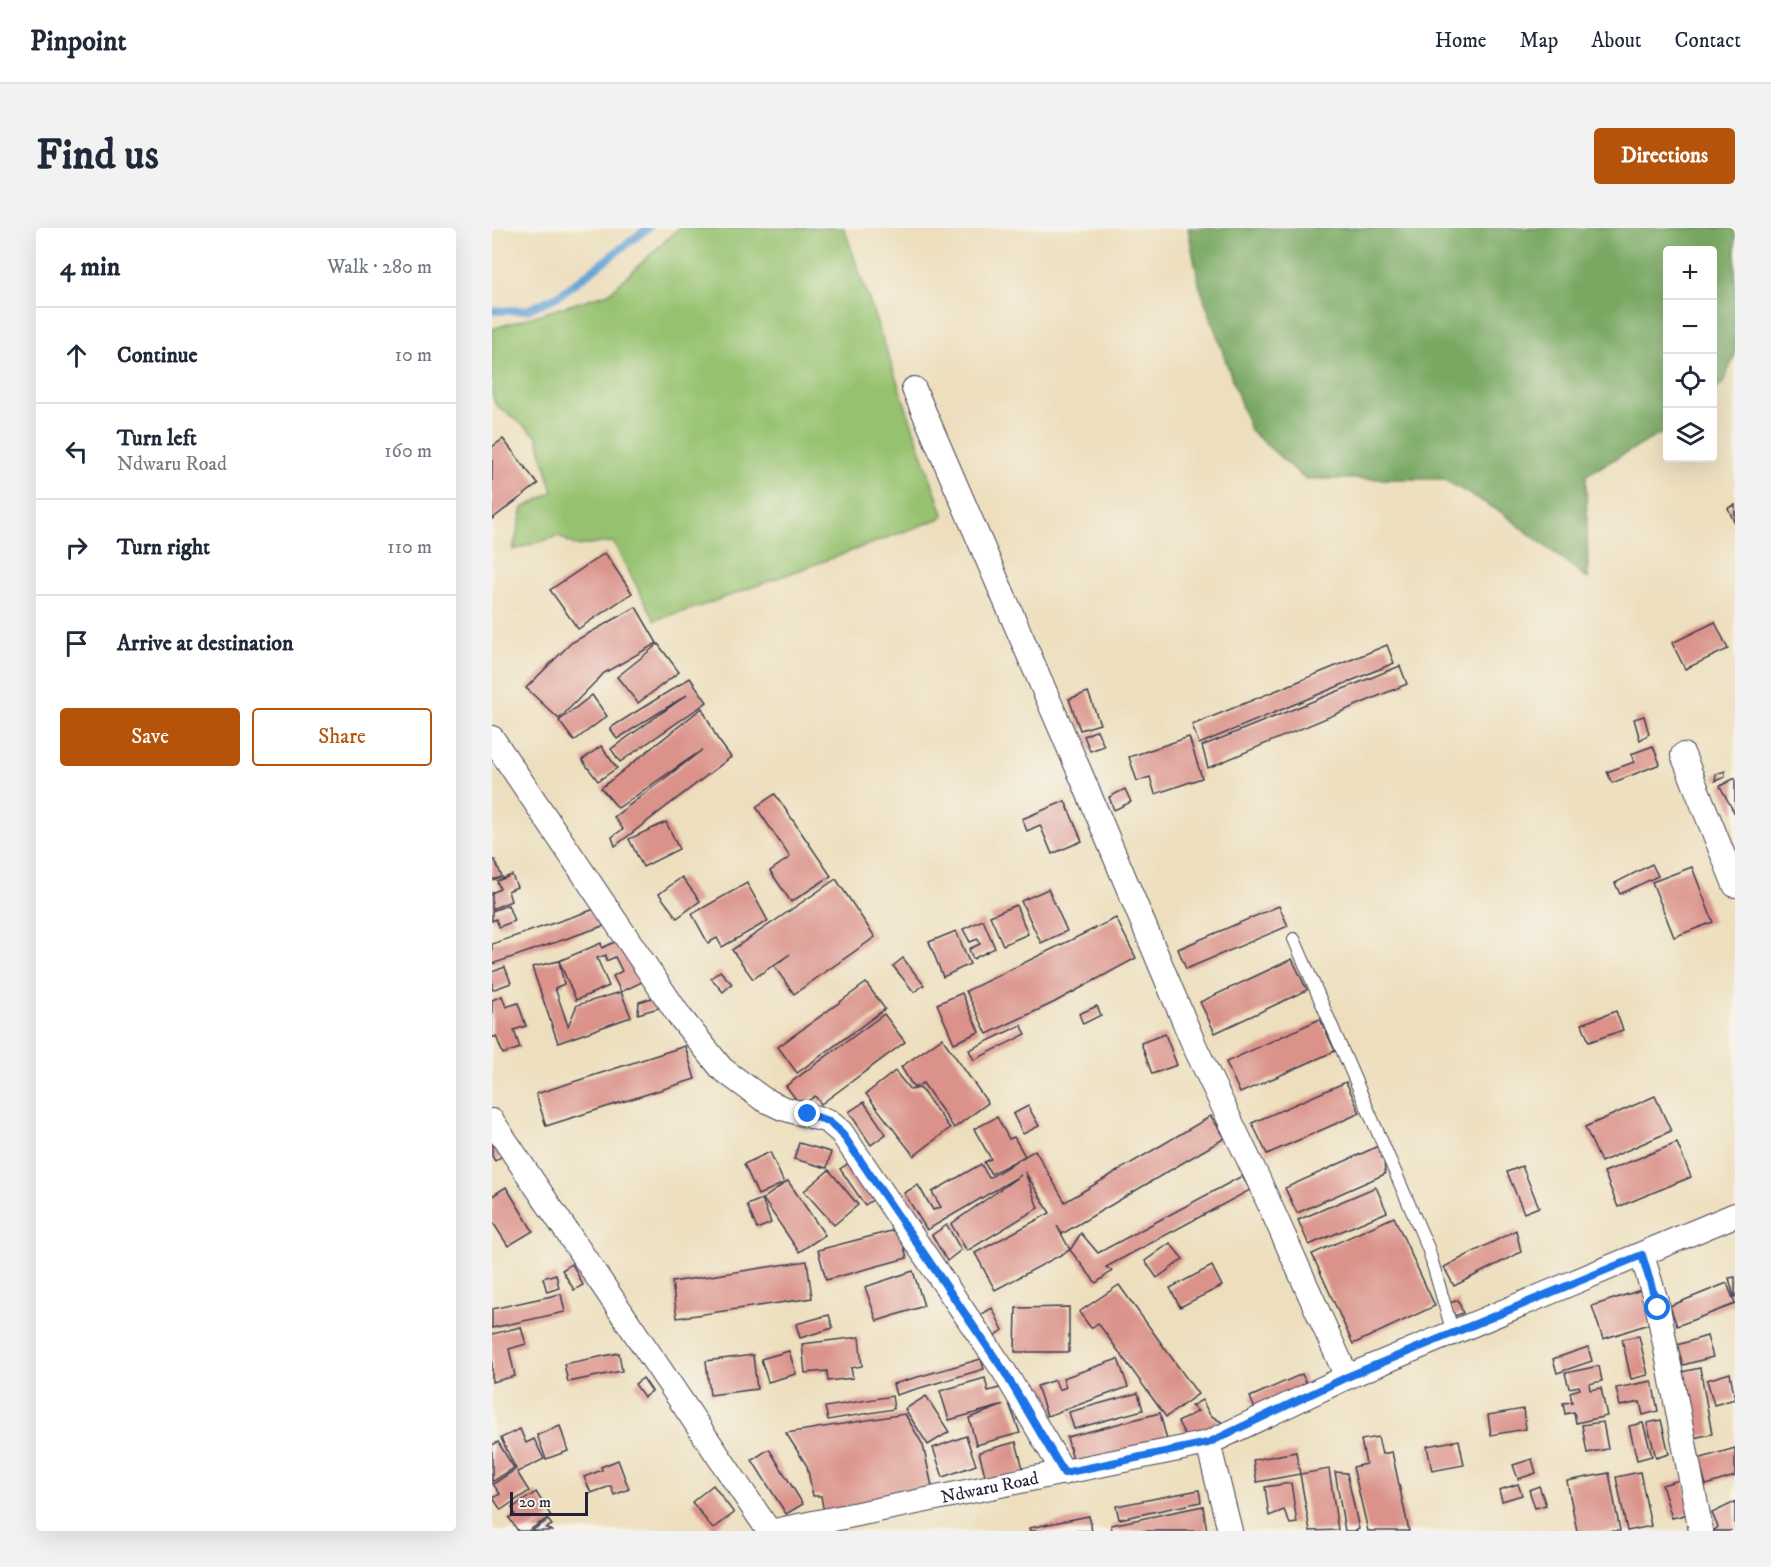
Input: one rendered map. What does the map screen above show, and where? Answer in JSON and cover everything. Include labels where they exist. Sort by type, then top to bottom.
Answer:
[{"type":"street","points":[[914,389],[1083,780],[1195,1047],[1259,1181],[1347,1377]]},
{"type":"street","points":[[492,738],[680,1017],[722,1069],[763,1099],[782,1108],[828,1121],[841,1132],[1004,1371],[1064,1473]]},
{"type":"street","points":[[1683,754],[1735,885]]},
{"type":"street","points":[[492,1121],[769,1531]]},
{"type":"street","name":"Ndwaru Road","points":[[774,1531],[842,1524],[1064,1473],[1208,1443],[1347,1377],[1735,1215]]},
{"type":"street","points":[[1642,1255],[1658,1308],[1701,1531]]},
{"type":"street","points":[[1208,1443],[1230,1531]]},
{"type":"lane","points":[[1294,939],[1428,1248],[1453,1333]]},
{"type":"green space","points":[[679,228],[844,228],[944,517],[701,606],[655,620],[613,542],[576,546],[559,536],[513,550],[523,508],[553,492],[537,436],[495,404],[492,394],[492,329],[609,293]]},
{"type":"green space","points":[[1188,228],[1735,228],[1735,354],[1723,383],[1717,388],[1717,246],[1663,246],[1663,432],[1586,475],[1588,579],[1501,512],[1443,479],[1305,479],[1250,430],[1199,284]]},
{"type":"building","points":[[503,439],[538,484],[492,519],[492,447]]},
{"type":"building","points":[[1735,505],[1735,524],[1728,508]]},
{"type":"building","points":[[605,553],[632,593],[578,629],[550,590]]},
{"type":"building","points":[[636,607],[657,643],[604,673],[559,719],[526,688],[571,643]]},
{"type":"building","points":[[1715,622],[1728,649],[1685,669],[1672,643]]},
{"type":"building","points":[[658,644],[679,672],[638,703],[617,677]]},
{"type":"building","points":[[1387,645],[1394,663],[1199,744],[1192,725]]},
{"type":"building","points":[[1400,666],[1407,684],[1208,768],[1202,746]]},
{"type":"building","points":[[690,678],[707,702],[620,762],[611,749],[687,695],[617,739],[610,728]]},
{"type":"building","points":[[1088,692],[1100,724],[1080,730],[1069,699]]},
{"type":"building","points":[[592,695],[607,716],[574,741],[559,721]]},
{"type":"building","points":[[702,708],[717,738],[731,757],[615,846],[612,837],[623,829],[614,817],[702,750],[618,808],[601,788]]},
{"type":"building","points":[[1644,716],[1649,734],[1640,740],[1634,719]]},
{"type":"building","points":[[1097,730],[1104,746],[1090,751],[1084,736]]},
{"type":"building","points":[[1189,737],[1202,778],[1155,794],[1150,777],[1137,781],[1129,757]]},
{"type":"building","points":[[601,746],[617,768],[598,781],[582,760]]},
{"type":"building","points":[[1653,746],[1660,764],[1612,783],[1607,772],[1634,762],[1631,754]]},
{"type":"building","points":[[1725,771],[1725,777],[1715,781],[1716,774]]},
{"type":"building","points":[[1735,778],[1735,814],[1720,786]]},
{"type":"building","points":[[1125,789],[1131,802],[1114,810],[1109,797]]},
{"type":"building","points":[[775,794],[831,876],[791,902],[770,871],[790,857],[756,807]]},
{"type":"building","points":[[1065,801],[1082,841],[1052,854],[1040,825],[1027,831],[1022,819]]},
{"type":"building","points":[[666,822],[679,849],[643,867],[629,839]]},
{"type":"building","points":[[495,860],[502,877],[492,880],[492,861]]},
{"type":"building","points":[[1652,864],[1658,876],[1620,894],[1615,883]]},
{"type":"building","points":[[1692,867],[1713,922],[1674,937],[1652,882]]},
{"type":"building","points":[[512,875],[517,887],[508,891],[511,901],[492,909],[492,893],[500,889],[497,881]]},
{"type":"building","points":[[682,877],[700,901],[677,918],[659,894]]},
{"type":"building","points":[[836,879],[875,937],[794,994],[774,966],[790,954],[753,979],[732,950]]},
{"type":"building","points":[[747,883],[768,921],[722,947],[717,938],[708,943],[692,914]]},
{"type":"building","points":[[1048,889],[1067,931],[1041,943],[1021,901]]},
{"type":"building","points":[[508,905],[514,921],[499,927],[496,919],[492,921],[492,911]]},
{"type":"building","points":[[1016,905],[1028,934],[1003,945],[990,916]]},
{"type":"building","points":[[1279,906],[1288,926],[1186,969],[1178,949]]},
{"type":"building","points":[[598,908],[609,924],[492,964],[492,944]]},
{"type":"building","points":[[1116,918],[1136,958],[1053,1003],[987,1034],[966,991]]},
{"type":"building","points":[[983,920],[995,948],[973,959],[969,949],[980,944],[978,939],[970,942],[963,929]]},
{"type":"building","points":[[956,931],[970,964],[943,977],[929,942]]},
{"type":"building","points":[[625,937],[646,980],[621,992],[613,976],[622,971],[615,957],[606,961],[606,955],[597,958],[609,986],[576,1000],[559,961],[601,943],[602,948]]},
{"type":"building","points":[[903,958],[924,985],[914,992],[893,966]]},
{"type":"building","points":[[1292,959],[1307,990],[1215,1033],[1200,1002]]},
{"type":"building","points":[[559,961],[564,984],[555,988],[568,1026],[577,1005],[621,992],[631,1017],[558,1043],[532,967]]},
{"type":"building","points":[[505,967],[511,983],[492,990],[492,972]]},
{"type":"building","points":[[720,971],[732,984],[723,992],[711,978]]},
{"type":"building","points":[[866,983],[885,1009],[797,1073],[778,1047]]},
{"type":"building","points":[[962,993],[979,1032],[954,1043],[937,1004]]},
{"type":"building","points":[[502,996],[506,1007],[518,1003],[526,1026],[514,1030],[520,1048],[503,1054],[496,1036],[492,1038],[492,1000]]},
{"type":"building","points":[[658,996],[662,1007],[638,1014],[639,1002]]},
{"type":"building","points":[[1097,1006],[1101,1015],[1083,1024],[1079,1014]]},
{"type":"building","points":[[1616,1011],[1623,1030],[1589,1042],[1582,1024]]},
{"type":"building","points":[[884,1014],[905,1042],[821,1104],[815,1096],[801,1106],[786,1086]]},
{"type":"building","points":[[1320,1019],[1335,1051],[1240,1093],[1226,1062]]},
{"type":"building","points":[[1021,1025],[1026,1034],[974,1060],[969,1050]]},
{"type":"building","points":[[1165,1034],[1177,1065],[1152,1074],[1141,1043]]},
{"type":"building","points":[[942,1038],[988,1103],[954,1128],[923,1083],[914,1088],[901,1067]]},
{"type":"building","points":[[685,1046],[695,1079],[546,1126],[536,1094]]},
{"type":"building","points":[[895,1071],[910,1090],[920,1088],[950,1128],[914,1156],[866,1094]]},
{"type":"building","points":[[1346,1082],[1360,1113],[1267,1154],[1252,1123]]},
{"type":"building","points":[[1655,1096],[1671,1131],[1601,1162],[1585,1127]]},
{"type":"building","points":[[864,1102],[886,1134],[871,1145],[849,1112]]},
{"type":"building","points":[[1028,1106],[1039,1126],[1023,1134],[1013,1114]]},
{"type":"building","points":[[1211,1116],[1225,1138],[1062,1234],[1057,1226],[1070,1250],[995,1290],[975,1253],[1050,1213],[1025,1172],[1038,1208],[967,1251],[951,1224],[1021,1175],[927,1230],[904,1193],[918,1185],[933,1210],[941,1207],[932,1192],[981,1164],[989,1178],[1035,1150],[1065,1202]]},
{"type":"building","points":[[997,1117],[1009,1139],[1014,1137],[1025,1156],[991,1174],[984,1162],[991,1159],[974,1129]]},
{"type":"building","points":[[492,1126],[510,1150],[495,1161],[492,1156]]},
{"type":"building","points":[[799,1143],[831,1152],[827,1168],[794,1159]]},
{"type":"building","points":[[1677,1143],[1691,1177],[1618,1207],[1604,1172]]},
{"type":"building","points":[[1383,1144],[1385,1174],[1297,1213],[1285,1188]]},
{"type":"building","points":[[770,1152],[784,1183],[758,1195],[744,1164]]},
{"type":"building","points":[[852,1161],[877,1197],[865,1205],[840,1169]]},
{"type":"building","points":[[1522,1166],[1539,1207],[1524,1213],[1507,1172]]},
{"type":"building","points":[[829,1170],[858,1205],[834,1225],[804,1191]]},
{"type":"building","points":[[1242,1176],[1250,1190],[1106,1267],[1112,1271],[1096,1283],[1070,1250],[1081,1233],[1098,1253]]},
{"type":"building","points":[[788,1181],[825,1235],[799,1252],[763,1199]]},
{"type":"building","points":[[506,1187],[533,1231],[508,1246],[492,1221],[492,1196]]},
{"type":"building","points":[[1376,1187],[1387,1212],[1309,1245],[1298,1220]]},
{"type":"building","points":[[762,1199],[771,1223],[757,1229],[747,1205]]},
{"type":"building","points":[[1394,1217],[1435,1306],[1353,1344],[1312,1254]]},
{"type":"building","points":[[947,1225],[961,1250],[947,1261],[932,1235]]},
{"type":"building","points":[[899,1229],[907,1258],[826,1280],[818,1250]]},
{"type":"building","points":[[1516,1230],[1521,1252],[1454,1286],[1444,1267]]},
{"type":"building","points":[[1170,1243],[1183,1259],[1157,1278],[1145,1261]]},
{"type":"building","points":[[807,1261],[812,1298],[677,1318],[672,1282]]},
{"type":"building","points":[[572,1264],[583,1285],[574,1290],[562,1270]]},
{"type":"building","points":[[1212,1266],[1222,1286],[1180,1307],[1170,1288]]},
{"type":"building","points":[[913,1271],[924,1306],[877,1321],[865,1287]]},
{"type":"building","points":[[556,1274],[559,1288],[547,1292],[543,1278]]},
{"type":"building","points":[[1735,1277],[1735,1297],[1734,1297],[1729,1278]]},
{"type":"building","points":[[1727,1283],[1735,1304],[1677,1326],[1670,1306]]},
{"type":"building","points":[[1119,1285],[1198,1394],[1166,1417],[1098,1323],[1091,1328],[1079,1312]]},
{"type":"building","points":[[1644,1289],[1655,1322],[1603,1339],[1592,1306]]},
{"type":"building","points":[[561,1294],[565,1312],[492,1328],[492,1309]]},
{"type":"building","points":[[1458,1300],[1463,1313],[1455,1316],[1450,1303]]},
{"type":"building","points":[[1069,1307],[1069,1352],[1015,1352],[1016,1308]]},
{"type":"building","points":[[992,1308],[1003,1330],[995,1336],[980,1315]]},
{"type":"building","points":[[829,1315],[833,1328],[800,1338],[796,1324]]},
{"type":"building","points":[[521,1327],[526,1344],[509,1349],[515,1376],[492,1382],[492,1334]]},
{"type":"building","points":[[1639,1336],[1648,1375],[1631,1379],[1622,1339]]},
{"type":"building","points":[[1707,1336],[1713,1357],[1683,1365],[1677,1345]]},
{"type":"building","points":[[859,1337],[862,1366],[851,1368],[853,1378],[828,1381],[827,1371],[805,1373],[802,1344]]},
{"type":"building","points":[[1588,1347],[1592,1361],[1557,1373],[1553,1359]]},
{"type":"building","points":[[789,1351],[796,1374],[768,1382],[761,1359]]},
{"type":"building","points":[[619,1353],[622,1371],[568,1382],[564,1364]]},
{"type":"building","points":[[753,1355],[757,1389],[710,1395],[706,1361]]},
{"type":"building","points":[[981,1359],[984,1369],[896,1395],[893,1384]]},
{"type":"building","points":[[1118,1359],[1128,1387],[1047,1416],[1037,1386],[1055,1380],[1059,1390],[1066,1387],[1063,1378]]},
{"type":"building","points":[[1599,1366],[1602,1381],[1589,1384],[1590,1390],[1601,1388],[1607,1416],[1576,1423],[1574,1412],[1565,1414],[1563,1403],[1572,1402],[1570,1392],[1580,1389],[1579,1386],[1569,1388],[1565,1373]]},
{"type":"building","points":[[1700,1368],[1712,1434],[1693,1438],[1681,1372]]},
{"type":"building","points":[[1730,1373],[1735,1399],[1714,1405],[1707,1380]]},
{"type":"building","points":[[1302,1374],[1308,1387],[1255,1409],[1250,1397]]},
{"type":"building","points":[[643,1378],[652,1391],[644,1397],[635,1384]]},
{"type":"building","points":[[985,1378],[988,1391],[1003,1387],[1020,1433],[976,1445],[969,1418],[1004,1405],[949,1420],[940,1391]]},
{"type":"building","points":[[1652,1381],[1658,1411],[1643,1415],[1640,1402],[1620,1406],[1616,1388]]},
{"type":"building","points":[[1138,1393],[1143,1410],[1074,1429],[1069,1412]]},
{"type":"building","points":[[892,1396],[894,1409],[828,1420],[825,1407]]},
{"type":"building","points":[[926,1396],[949,1432],[928,1445],[905,1409]]},
{"type":"building","points":[[1202,1400],[1210,1415],[1223,1423],[1189,1442],[1178,1422],[1198,1411],[1191,1406]]},
{"type":"building","points":[[1523,1409],[1526,1429],[1491,1435],[1488,1415]]},
{"type":"building","points":[[1160,1413],[1168,1444],[1075,1468],[1067,1437]]},
{"type":"building","points":[[905,1414],[923,1445],[933,1491],[824,1513],[821,1496],[813,1496],[807,1466],[786,1433]]},
{"type":"building","points":[[1661,1420],[1669,1454],[1656,1458],[1647,1423]]},
{"type":"building","points":[[1603,1422],[1608,1449],[1587,1453],[1582,1425]]},
{"type":"building","points":[[1643,1423],[1652,1456],[1637,1460],[1629,1426]]},
{"type":"building","points":[[560,1426],[568,1451],[546,1459],[537,1435]]},
{"type":"building","points":[[520,1429],[526,1443],[534,1439],[544,1459],[517,1472],[529,1491],[501,1510],[493,1498],[500,1494],[493,1484],[516,1469],[501,1438]]},
{"type":"building","points":[[966,1436],[976,1465],[943,1477],[933,1448]]},
{"type":"building","points":[[1378,1437],[1382,1454],[1392,1452],[1409,1531],[1368,1531],[1353,1467],[1366,1464],[1361,1440]]},
{"type":"building","points":[[1459,1440],[1464,1465],[1432,1471],[1427,1446]]},
{"type":"building","points":[[498,1442],[514,1468],[492,1482],[492,1445]]},
{"type":"building","points":[[1016,1442],[1024,1472],[987,1483],[979,1452]]},
{"type":"building","points":[[1735,1448],[1735,1476],[1706,1485],[1698,1459]]},
{"type":"building","points":[[769,1449],[803,1504],[786,1514],[752,1460]]},
{"type":"building","points":[[1296,1452],[1300,1474],[1257,1482],[1253,1460]]},
{"type":"building","points":[[1532,1459],[1536,1473],[1518,1479],[1513,1465]]},
{"type":"building","points":[[618,1460],[629,1489],[614,1495],[611,1486],[591,1493],[584,1477]]},
{"type":"building","points":[[1329,1469],[1338,1530],[1310,1531],[1300,1474]]},
{"type":"building","points":[[1335,1472],[1347,1473],[1359,1529],[1355,1531],[1345,1531]]},
{"type":"building","points":[[1640,1472],[1651,1526],[1627,1531],[1616,1477]]},
{"type":"building","points":[[1609,1473],[1620,1531],[1577,1531],[1567,1481]]},
{"type":"building","points":[[1683,1479],[1693,1513],[1672,1518],[1662,1485]]},
{"type":"building","points":[[1291,1483],[1297,1523],[1290,1524],[1284,1510],[1269,1516],[1265,1487]]},
{"type":"building","points":[[1518,1484],[1522,1495],[1502,1501],[1499,1490]]},
{"type":"building","points":[[713,1485],[734,1513],[713,1529],[692,1502]]},
{"type":"building","points":[[1539,1486],[1546,1505],[1535,1508],[1529,1490]]},
{"type":"building","points":[[1199,1490],[1201,1502],[1119,1519],[1116,1506]]},
{"type":"building","points":[[536,1492],[551,1516],[528,1531],[518,1531],[509,1518],[515,1514],[512,1508]]},
{"type":"building","points":[[1735,1502],[1735,1531],[1713,1531],[1718,1527],[1712,1513]]},
{"type":"building","points":[[1203,1506],[1207,1531],[1112,1531],[1111,1525]]},
{"type":"building","points":[[1089,1516],[1092,1531],[1030,1531],[1029,1528]]},
{"type":"building","points":[[548,1520],[552,1525],[546,1528],[553,1531],[531,1531]]},
{"type":"waterway","points":[[492,311],[527,310],[558,296],[648,228]]},
{"type":"route","points":[[808,1114],[828,1121],[841,1132],[1004,1371],[1064,1473],[1208,1443],[1347,1377],[1642,1255],[1658,1308]]}]
